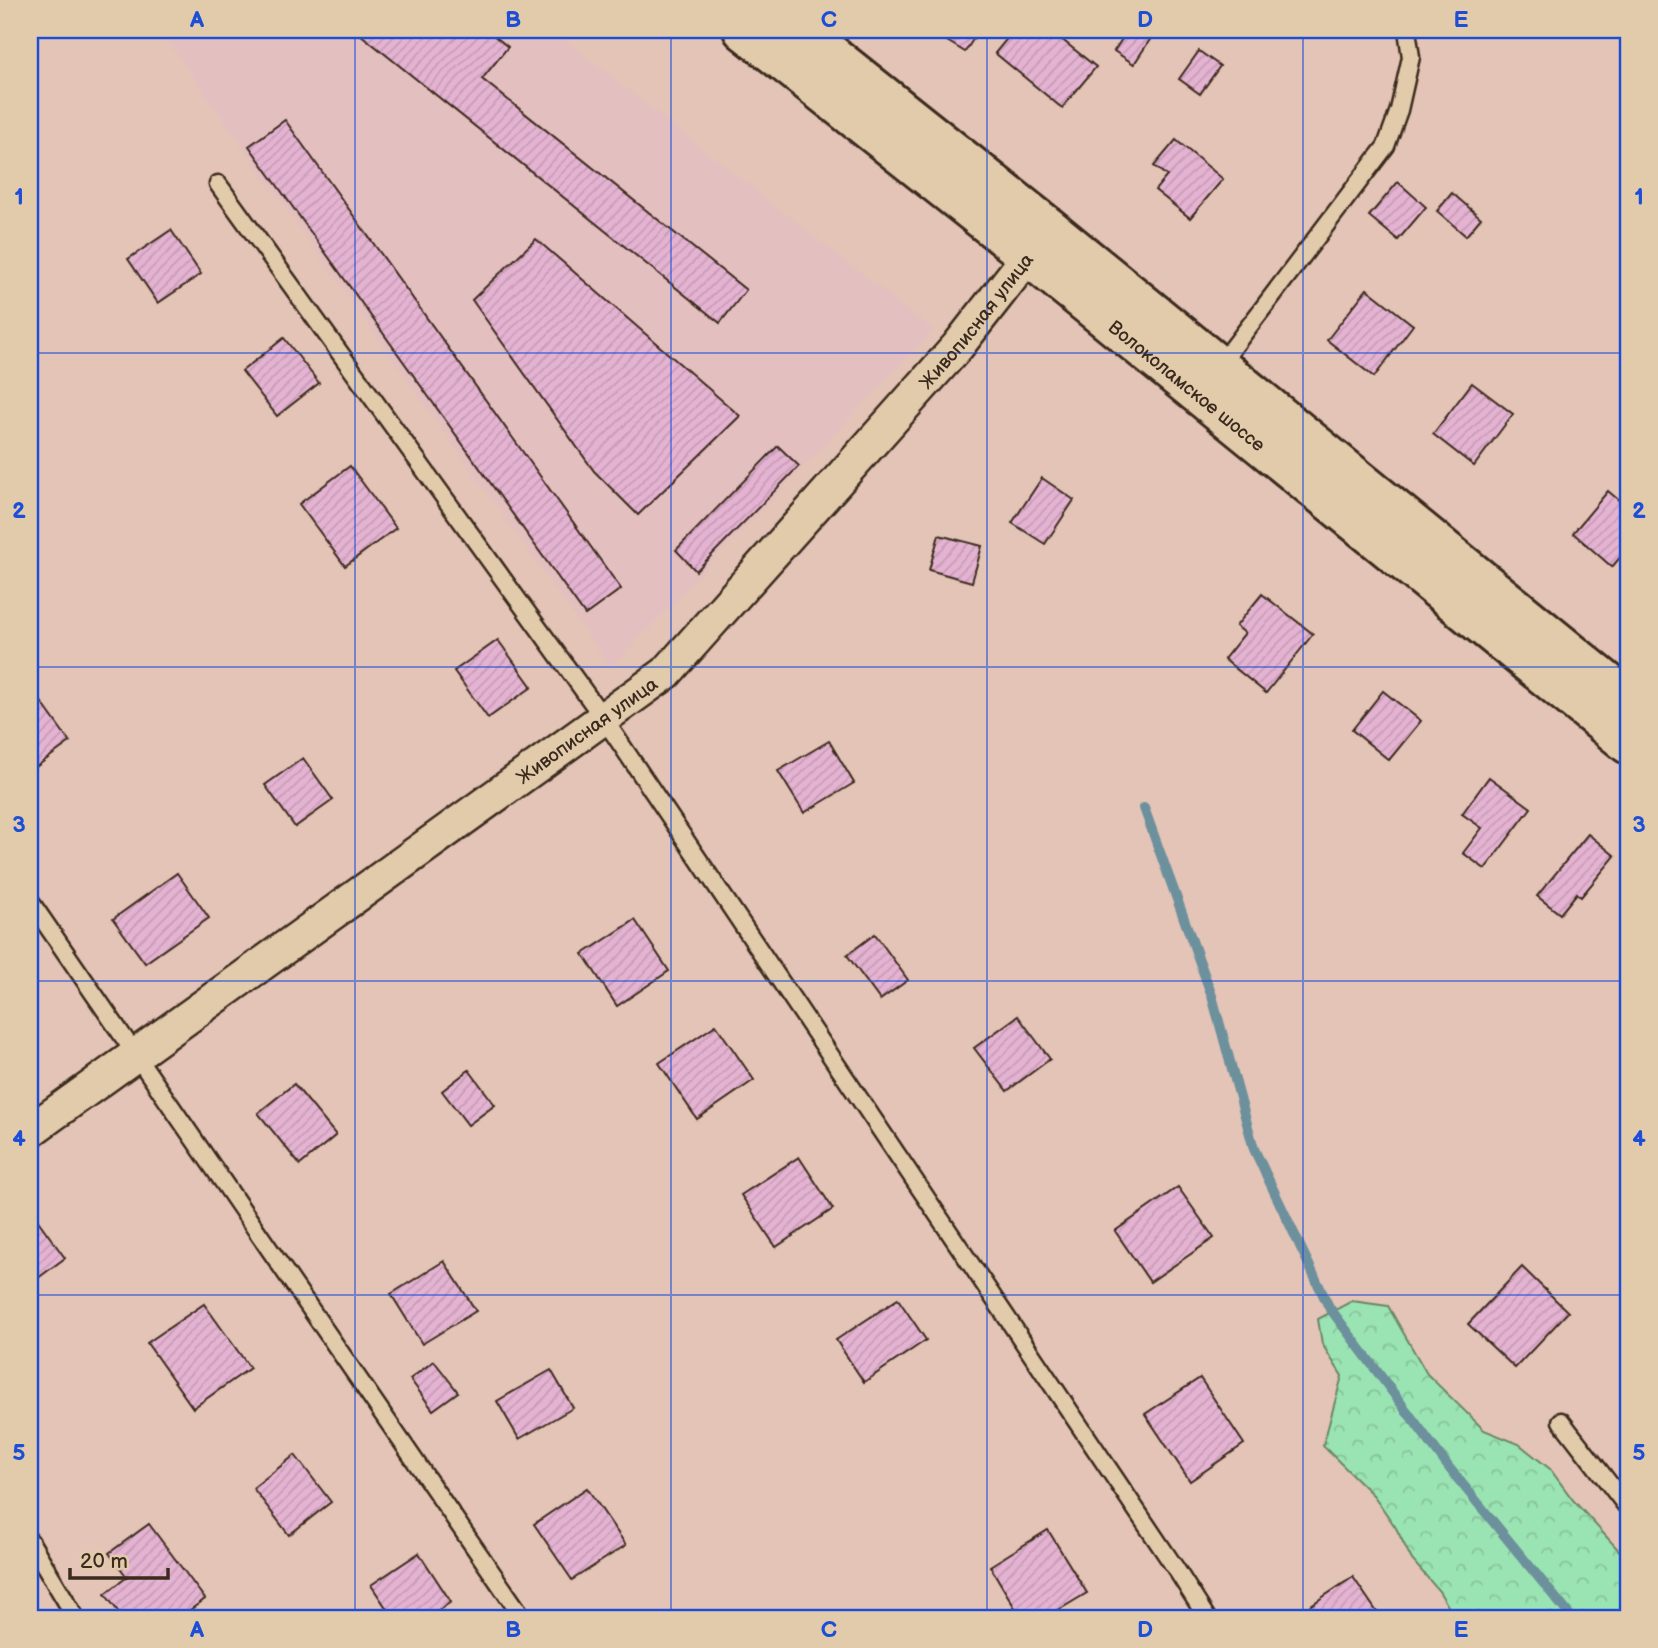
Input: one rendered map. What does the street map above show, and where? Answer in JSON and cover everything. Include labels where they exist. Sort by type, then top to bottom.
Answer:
[{"type":"main road","name":"Волоколамское шоссе","points":[[743,30],[1039,242],[1219,366],[1628,699]]},
{"type":"main road","name":"Волоколамское шоссе","points":[[801,30],[1039,242],[1628,744]]},
{"type":"street","name":"Живописная улица","points":[[30,1131],[666,673],[958,346],[1039,242]]},
{"type":"lane","points":[[1219,366],[1386,146],[1399,110],[1411,57],[1407,30]]},
{"type":"lane","points":[[218,184],[604,719],[1207,1618]]},
{"type":"lane","points":[[30,901],[523,1618]]},
{"type":"lane","points":[[1561,1421],[1628,1507]]},
{"type":"lane","points":[[30,1541],[76,1618]]},
{"type":"shaded area","points":[[160,30],[552,30],[933,330],[611,668]]},
{"type":"green space","points":[[1352,1301],[1388,1306],[1427,1374],[1484,1430],[1519,1444],[1550,1469],[1573,1500],[1624,1556],[1628,1568],[1628,1618],[1455,1618],[1439,1591],[1412,1560],[1396,1528],[1374,1496],[1323,1446],[1342,1376],[1322,1344],[1318,1319]]},
{"type":"building","points":[[355,30],[487,30],[508,47],[482,79],[746,290],[720,323]]},
{"type":"building","points":[[929,30],[979,30],[965,52]]},
{"type":"building","points":[[1014,30],[1050,30],[1096,67],[1062,108],[995,53]]},
{"type":"building","points":[[1128,30],[1139,30],[1151,38],[1134,64],[1114,51]]},
{"type":"building","points":[[1199,51],[1220,66],[1200,94],[1179,79]]},
{"type":"building","points":[[285,120],[621,589],[585,615],[249,146]]},
{"type":"building","points":[[1176,140],[1223,179],[1190,218],[1155,190],[1167,176],[1154,166]]},
{"type":"building","points":[[1398,182],[1426,207],[1398,240],[1369,216]]},
{"type":"building","points":[[1452,193],[1481,218],[1466,236],[1437,211]]},
{"type":"building","points":[[171,230],[201,274],[158,303],[128,259]]},
{"type":"building","points":[[536,239],[740,416],[638,515],[594,471],[472,300]]},
{"type":"building","points":[[1367,289],[1413,325],[1374,377],[1327,340]]},
{"type":"building","points":[[284,338],[319,383],[277,416],[242,371]]},
{"type":"building","points":[[1472,383],[1513,414],[1474,466],[1433,434]]},
{"type":"building","points":[[778,446],[799,466],[696,571],[676,550]]},
{"type":"building","points":[[350,466],[396,528],[345,566],[299,504]]},
{"type":"building","points":[[1042,478],[1074,500],[1045,544],[1012,523]]},
{"type":"building","points":[[1608,491],[1628,508],[1628,548],[1612,567],[1573,533]]},
{"type":"building","points":[[939,535],[982,546],[972,582],[929,570]]},
{"type":"building","points":[[1262,594],[1313,634],[1266,693],[1224,659],[1245,633],[1236,626]]},
{"type":"building","points":[[498,640],[532,687],[488,718],[454,671]]},
{"type":"building","points":[[32,689],[70,742],[33,769],[30,764]]},
{"type":"building","points":[[1383,691],[1421,721],[1389,760],[1352,730]]},
{"type":"building","points":[[829,741],[854,783],[804,813],[778,771]]},
{"type":"building","points":[[303,758],[333,800],[295,827],[265,785]]},
{"type":"building","points":[[1489,777],[1531,808],[1485,869],[1463,853],[1482,828],[1462,814]]},
{"type":"building","points":[[1588,834],[1615,856],[1581,897],[1577,893],[1560,914],[1537,896]]},
{"type":"building","points":[[177,873],[209,918],[145,963],[113,919]]},
{"type":"building","points":[[635,920],[669,971],[617,1006],[583,954]]},
{"type":"building","points":[[875,934],[908,980],[880,1000],[847,955]]},
{"type":"building","points":[[1018,1016],[1050,1059],[1007,1091],[974,1048]]},
{"type":"building","points":[[716,1025],[754,1080],[697,1119],[659,1063]]},
{"type":"building","points":[[469,1070],[495,1105],[468,1125],[442,1091]]},
{"type":"building","points":[[294,1084],[336,1135],[300,1165],[258,1113]]},
{"type":"building","points":[[799,1157],[833,1209],[776,1247],[741,1195]]},
{"type":"building","points":[[1178,1187],[1214,1238],[1150,1282],[1115,1231]]},
{"type":"building","points":[[30,1212],[65,1258],[30,1284]]},
{"type":"building","points":[[444,1261],[476,1311],[422,1344],[391,1294]]},
{"type":"building","points":[[1522,1267],[1568,1312],[1515,1368],[1468,1324]]},
{"type":"building","points":[[898,1299],[926,1340],[864,1382],[836,1340]]},
{"type":"building","points":[[204,1304],[250,1368],[193,1408],[147,1343]]},
{"type":"building","points":[[434,1361],[458,1392],[433,1410],[410,1379]]},
{"type":"building","points":[[551,1370],[573,1408],[519,1439],[497,1401]]},
{"type":"building","points":[[1200,1378],[1244,1444],[1190,1481],[1145,1414]]},
{"type":"building","points":[[295,1455],[331,1502],[289,1535],[253,1488]]},
{"type":"building","points":[[587,1488],[626,1545],[572,1580],[534,1524]]},
{"type":"building","points":[[149,1524],[205,1599],[179,1618],[123,1618],[105,1594],[127,1577],[109,1553]]},
{"type":"building","points":[[1048,1530],[1087,1593],[1045,1618],[1021,1618],[990,1566]]},
{"type":"building","points":[[419,1553],[451,1602],[427,1618],[393,1618],[371,1585]]},
{"type":"building","points":[[1353,1577],[1381,1618],[1307,1618],[1302,1611]]},
{"type":"waterway","points":[[1144,808],[1212,996],[1254,1149],[1329,1307],[1450,1469],[1572,1618]]}]
